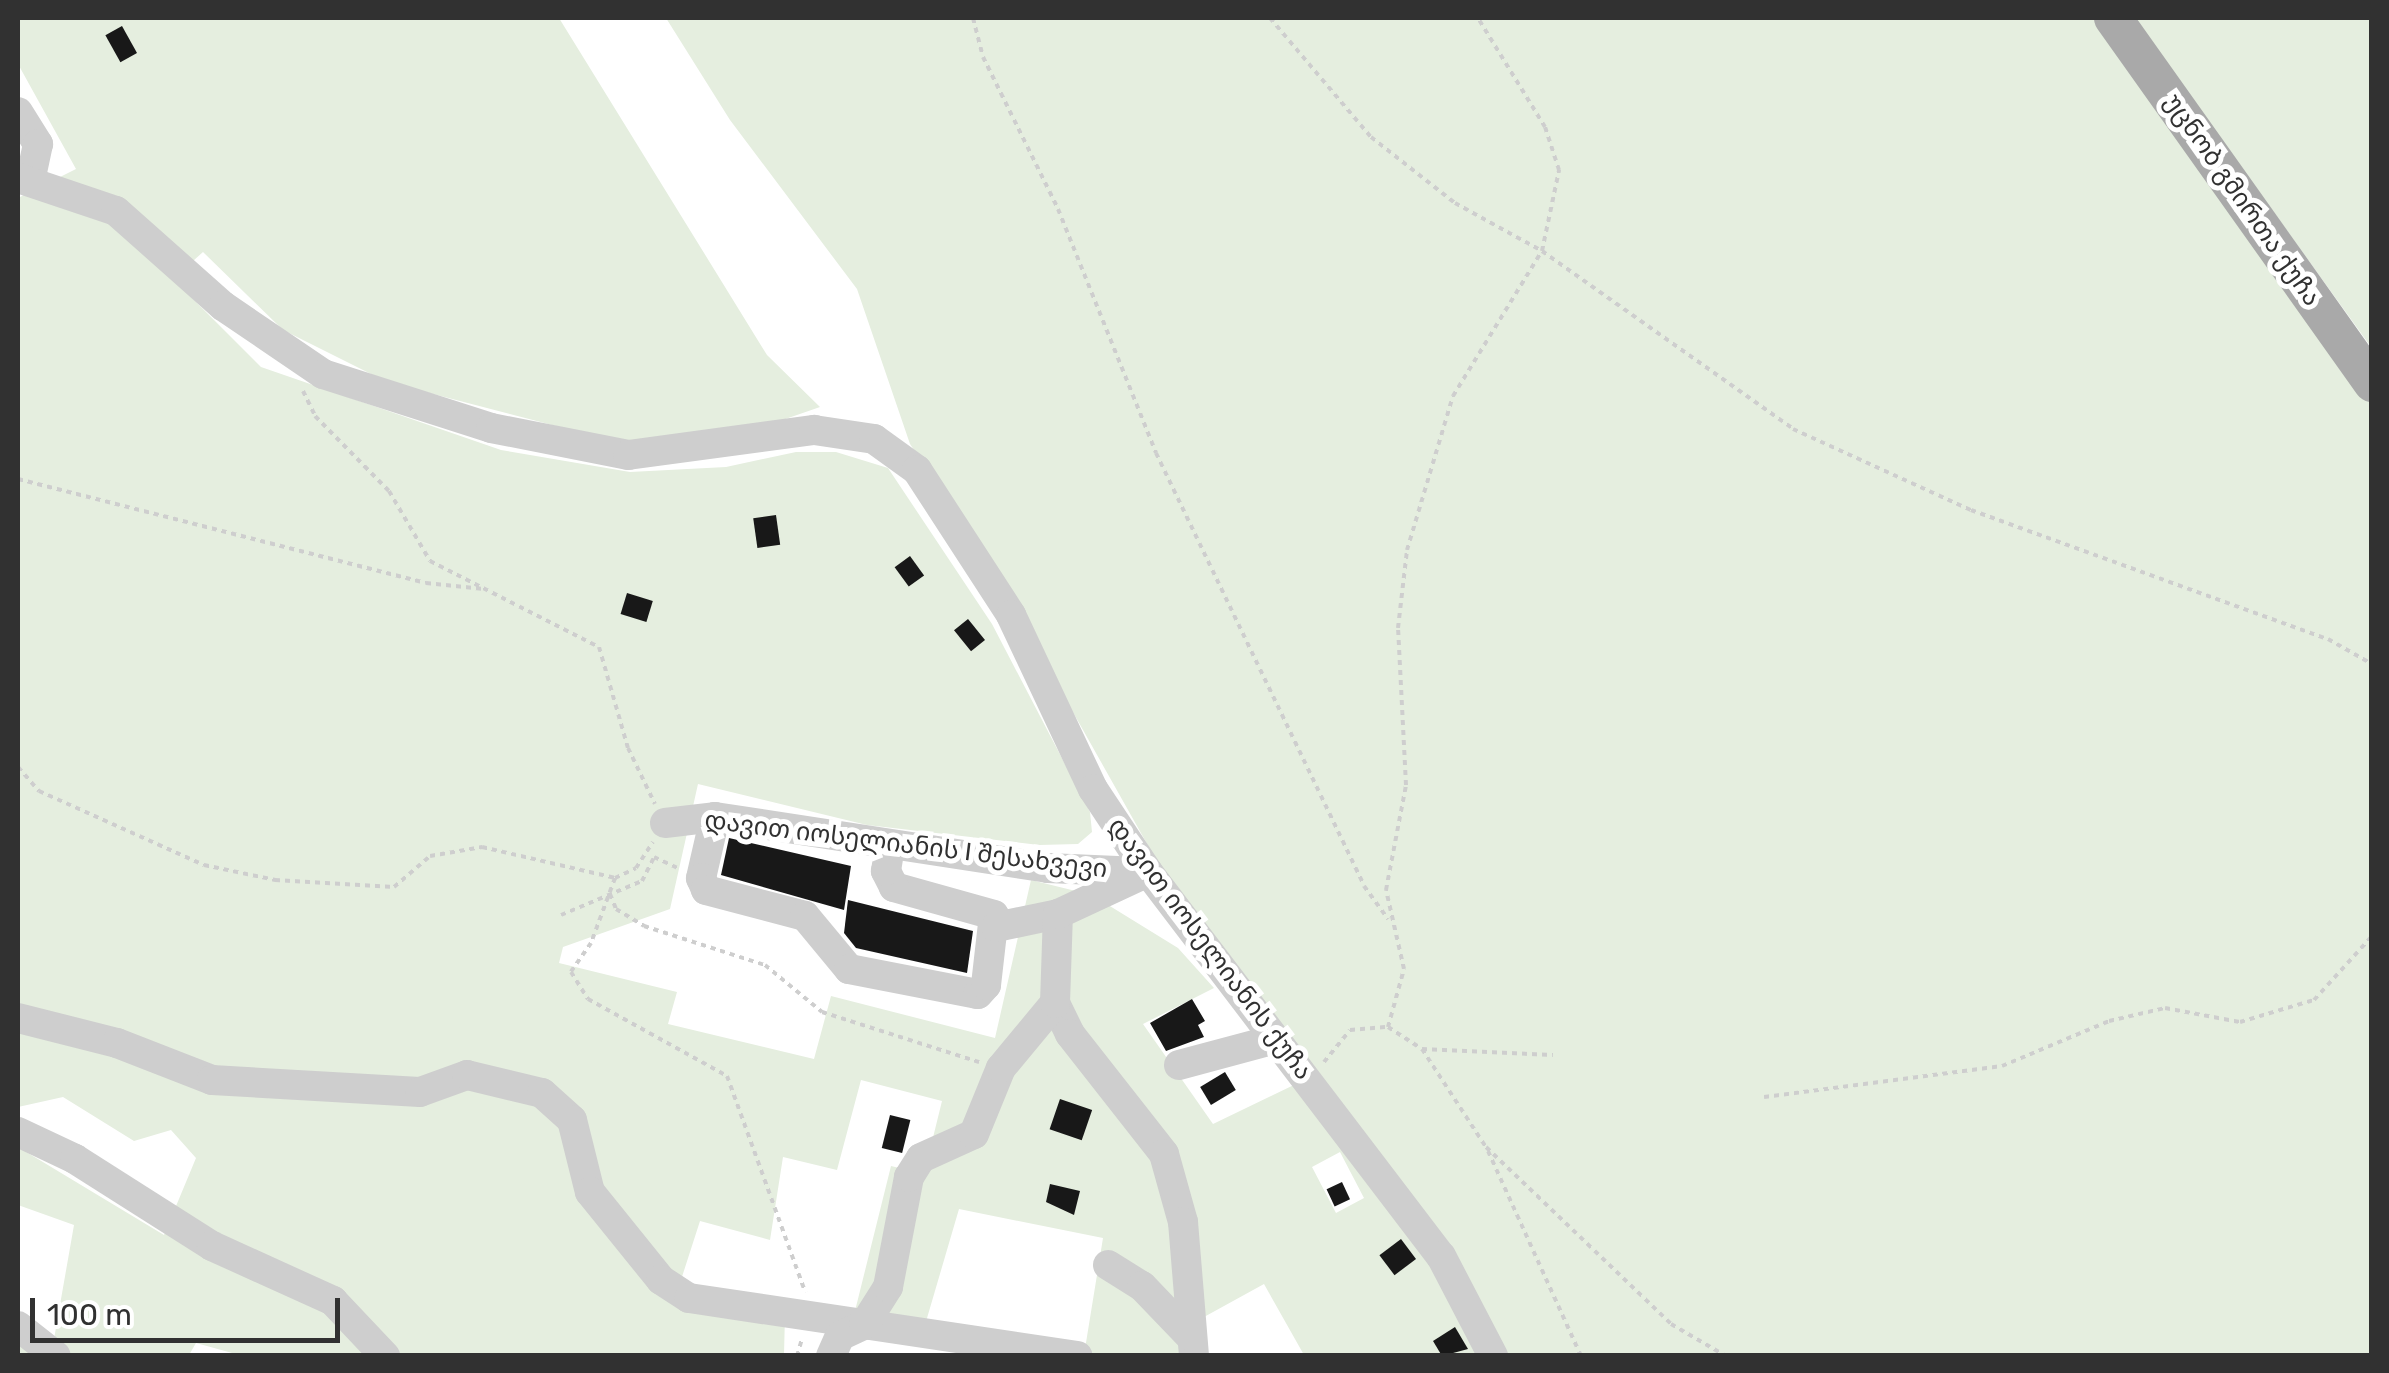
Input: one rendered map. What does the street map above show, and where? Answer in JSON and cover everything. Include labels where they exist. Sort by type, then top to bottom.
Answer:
[{"type":"main road","name":"უცნობ გმირთა ქუჩა","points":[[2113,18],[2372,383]]},
{"type":"street","points":[[18,112],[38,144],[24,178],[116,211],[286,354]]},
{"type":"street","name":"დავით იოსელიანის ქუჩა","points":[[286,354],[323,374],[491,428],[628,455],[814,430],[874,439],[917,470],[1011,615],[1092,788],[1148,872],[1441,1256],[1493,1356]]},
{"type":"street","points":[[715,817],[700,878],[706,890],[805,916],[849,969],[978,994],[986,985],[996,927],[994,915],[982,907],[894,887],[886,872],[890,847]]},
{"type":"street","name":"დავით იოსელიანის I შესახვევი","points":[[665,823],[715,817],[890,847],[1048,868],[1148,872]]},
{"type":"street","points":[[996,927],[1058,914],[1148,872]]},
{"type":"street","points":[[1058,914],[1055,1003],[1070,1034],[1164,1154],[1183,1222],[1192,1346]]},
{"type":"street","points":[[830,1356],[840,1336],[864,1325],[888,1287],[909,1176],[921,1158],[974,1134],[1002,1068],[1055,1003]]},
{"type":"street","points":[[18,1018],[116,1043],[212,1080],[420,1092],[468,1075],[542,1094],[572,1120],[590,1192],[661,1280],[718,1307],[810,1313],[864,1325],[1078,1356]]},
{"type":"street","points":[[1180,1066],[1276,1040]]},
{"type":"street","points":[[18,1132],[75,1159],[212,1246],[334,1300],[385,1356]]},
{"type":"street","points":[[1108,1265],[1142,1286],[1192,1346]]},
{"type":"street","points":[[18,1326],[56,1356]]},
{"type":"path","points":[[974,18],[984,57],[1058,209],[1156,454],[1364,886],[1390,923]]},
{"type":"path","points":[[1270,18],[1372,137],[1454,203],[1542,251],[1793,429],[1972,510],[2328,639],[2372,664]]},
{"type":"path","points":[[1388,1027],[1404,969],[1390,923],[1386,890],[1406,785],[1398,628],[1407,550],[1453,396],[1542,251],[1559,170],[1544,126],[1478,18]]},
{"type":"path","points":[[18,767],[39,791],[204,865],[275,880],[394,887],[430,856],[482,846],[614,878],[636,868],[665,823],[628,748],[599,647],[492,589],[430,561],[388,491],[315,416],[286,354]]},
{"type":"path","points":[[18,478],[426,583],[492,589]]},
{"type":"path","points":[[561,915],[642,881],[654,857],[700,878]]},
{"type":"path","points":[[614,878],[610,894],[571,972],[588,999],[726,1076],[810,1313],[798,1356]]},
{"type":"path","points":[[610,894],[616,909],[644,926],[765,965],[822,1012],[1002,1068]]},
{"type":"path","points":[[1764,1097],[2002,1066],[2109,1021],[2165,1008],[2240,1022],[2314,1000],[2372,936]]},
{"type":"path","points":[[1309,1081],[1350,1030],[1388,1027],[1422,1049],[1486,1147],[1581,1356]]},
{"type":"path","points":[[1422,1049],[1553,1055]]},
{"type":"path","points":[[1486,1147],[1671,1324],[1726,1356]]},
{"type":"green space","points":[[18,18],[559,18],[767,355],[820,407],[771,424],[621,443],[387,382],[283,330],[203,252],[173,279],[261,367],[501,450],[630,472],[726,467],[796,452],[836,452],[888,468],[992,624],[1090,812],[1092,832],[1078,844],[1039,845],[867,825],[698,784],[670,909],[563,947],[559,963],[677,992],[668,1024],[814,1059],[831,996],[995,1038],[1031,880],[1092,895],[1178,948],[1214,988],[1143,1024],[1213,1124],[1298,1083],[1426,1251],[1479,1355],[1304,1355],[1264,1284],[1204,1317],[1208,1355],[1084,1355],[1103,1238],[959,1209],[925,1325],[853,1319],[891,1166],[924,1174],[942,1101],[861,1080],[837,1170],[783,1157],[770,1240],[700,1221],[680,1283],[785,1314],[784,1355],[243,1356],[196,1343],[189,1355],[18,1355],[18,1344],[54,1339],[74,1225],[18,1205],[18,1147],[164,1235],[196,1158],[171,1130],[134,1141],[63,1097],[18,1107],[18,198],[76,169],[18,64]],"holes":[[[1340,1152],[1364,1198],[1336,1213],[1312,1167]]]},
{"type":"green space","points":[[666,18],[2097,18],[2371,399],[2371,1355],[1508,1355],[1173,890],[988,561],[910,444],[857,289],[730,120]]},
{"type":"green space","points":[[2135,18],[2371,18],[2371,347],[2210,124]]},
{"type":"building","points":[[122,26],[137,53],[120,62],[105,35]]},
{"type":"building","points":[[776,515],[780,545],[757,548],[753,518]]},
{"type":"building","points":[[910,556],[924,575],[909,587],[895,567]]},
{"type":"building","points":[[627,593],[653,601],[646,622],[621,614]]},
{"type":"building","points":[[968,619],[985,640],[971,651],[954,630]]},
{"type":"building","points":[[729,838],[851,866],[844,910],[721,875]]},
{"type":"building","points":[[848,900],[973,931],[967,973],[856,948],[844,933]]},
{"type":"building","points":[[1192,999],[1205,1021],[1198,1025],[1204,1037],[1166,1051],[1150,1023]]},
{"type":"building","points":[[1225,1072],[1236,1090],[1211,1105],[1200,1087]]},
{"type":"building","points":[[1060,1099],[1092,1110],[1082,1140],[1050,1129]]},
{"type":"building","points":[[890,1115],[910,1120],[902,1153],[882,1148]]},
{"type":"building","points":[[1342,1182],[1350,1199],[1335,1206],[1327,1189]]},
{"type":"building","points":[[1050,1184],[1080,1191],[1074,1215],[1046,1202]]},
{"type":"building","points":[[1401,1239],[1416,1259],[1394,1275],[1379,1255]]},
{"type":"building","points":[[1455,1327],[1468,1349],[1442,1356],[1433,1341]]}]
